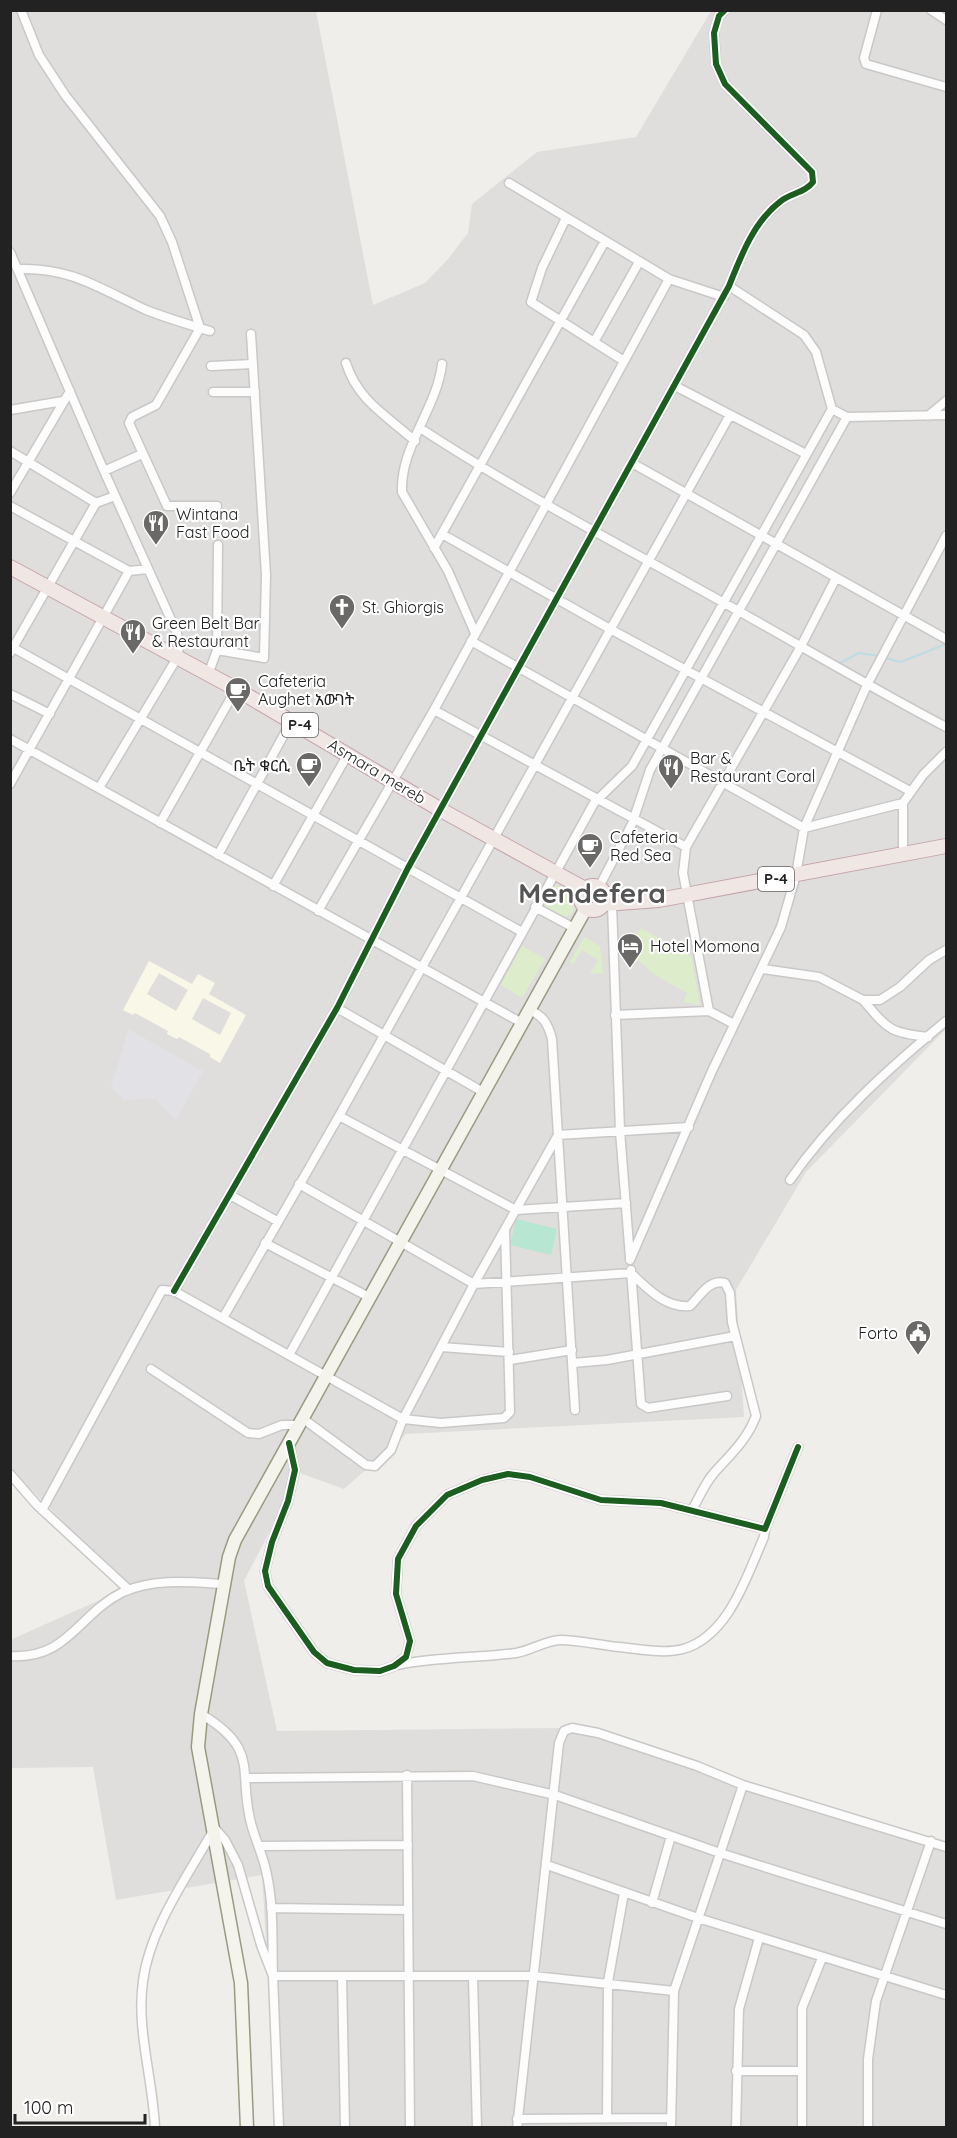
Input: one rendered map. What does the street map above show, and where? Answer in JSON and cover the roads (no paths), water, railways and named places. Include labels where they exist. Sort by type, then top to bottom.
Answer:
[{"type":"highway","name":"Asmara mereb","points":[[10,567],[292,720],[493,839],[555,872],[592,888]]},
{"type":"highway","name":"P-4","points":[[586,908],[596,910],[608,904],[687,895],[946,846]]},
{"type":"highway","points":[[586,908],[581,901],[592,888],[604,893],[608,904]]},
{"type":"main road","points":[[247,2127],[241,1983],[200,1763],[201,1714],[223,1584],[235,1540],[586,908]]},
{"type":"street","points":[[21,10],[39,55],[65,95],[160,216],[172,242],[200,328],[156,405],[132,417],[131,430],[167,506],[217,506]]},
{"type":"street","points":[[174,1291],[337,1008],[408,868],[729,286],[753,233],[771,208],[783,199],[808,189],[813,183],[812,172],[725,84],[716,64],[714,33],[719,16],[725,10]]},
{"type":"street","points":[[877,10],[864,58],[866,64],[946,87]]},
{"type":"street","points":[[932,10],[946,20]]},
{"type":"street","points":[[509,183],[669,279],[723,297]]},
{"type":"street","points":[[566,218],[531,299],[532,305],[624,361]]},
{"type":"street","points":[[434,548],[605,241]]},
{"type":"street","points":[[10,252],[104,471],[177,633],[179,647],[177,658],[99,788]]},
{"type":"street","points":[[594,342],[639,261]]},
{"type":"street","points":[[18,269],[37,268],[71,274],[147,310],[210,331]]},
{"type":"street","points":[[318,911],[434,710],[669,279]]},
{"type":"street","points":[[289,1354],[555,872],[598,799],[632,766],[832,409],[816,352],[804,335],[729,286]]},
{"type":"street","points":[[217,650],[264,658],[266,575],[251,334]]},
{"type":"street","points":[[346,363],[353,384],[363,397],[415,441]]},
{"type":"street","points":[[211,366],[253,364]]},
{"type":"street","points":[[442,364],[435,393],[415,441],[402,482],[402,492],[465,604],[473,637],[519,668],[804,828],[903,803]]},
{"type":"street","points":[[675,386],[806,454]]},
{"type":"street","points":[[10,494],[70,391]]},
{"type":"street","points":[[213,392],[255,392]]},
{"type":"street","points":[[10,410],[63,401]]},
{"type":"street","points":[[927,416],[946,401]]},
{"type":"street","points":[[832,409],[848,417],[946,415]]},
{"type":"street","points":[[223,1318],[339,1116],[420,967],[730,415]]},
{"type":"street","points":[[592,888],[634,819],[650,770],[848,417]]},
{"type":"street","points":[[420,428],[479,466],[547,505],[724,602],[834,667],[946,727]]},
{"type":"street","points":[[10,451],[96,502]]},
{"type":"street","points":[[104,471],[142,454]]},
{"type":"street","points":[[632,463],[946,639]]},
{"type":"street","points":[[115,496],[96,502],[11,649],[315,814],[522,932]]},
{"type":"street","points":[[10,506],[129,571],[148,569]]},
{"type":"street","points":[[442,534],[686,671],[910,792]]},
{"type":"street","points":[[630,1260],[734,1024],[763,969],[781,927],[796,875],[804,828],[867,685],[946,536]]},
{"type":"street","points":[[208,675],[217,650],[218,545]]},
{"type":"street","points":[[10,784],[129,571]]},
{"type":"street","points":[[709,1011],[683,873],[686,847],[800,648],[836,578]]},
{"type":"street","points":[[160,823],[236,689]]},
{"type":"street","points":[[10,694],[50,714]]},
{"type":"street","points":[[434,710],[686,847]]},
{"type":"street","points":[[218,855],[292,720]]},
{"type":"street","points":[[10,739],[522,1023]]},
{"type":"street","points":[[903,854],[903,803],[935,760],[946,752]]},
{"type":"street","points":[[273,886],[348,754]]},
{"type":"street","points":[[608,904],[620,1131],[641,1404],[648,1408],[727,1396]]},
{"type":"street","points":[[536,907],[574,928]]},
{"type":"street","points":[[863,1000],[880,1000],[900,987],[928,960],[946,950]]},
{"type":"street","points":[[763,969],[819,978],[863,1000],[884,1025],[895,1032],[928,1037]]},
{"type":"street","points":[[337,1008],[483,1092]]},
{"type":"street","points":[[529,1010],[540,1015],[548,1025],[552,1039],[575,1410]]},
{"type":"street","points":[[615,1015],[709,1011],[734,1024]]},
{"type":"street","points":[[790,1180],[812,1149],[899,1059],[946,1022]]},
{"type":"street","points":[[339,1116],[516,1210],[626,1203]]},
{"type":"street","points":[[558,1135],[689,1126]]},
{"type":"street","points":[[151,1369],[248,1433],[259,1434],[282,1425],[300,1422],[366,1465],[375,1466],[391,1450],[403,1419],[474,1284],[558,1135]]},
{"type":"street","points":[[299,1184],[474,1284],[631,1273],[647,1288],[677,1307],[690,1306],[710,1284],[718,1281],[725,1284],[730,1293],[735,1336],[756,1416],[751,1429],[727,1462],[714,1473],[692,1510]]},
{"type":"street","points":[[230,1195],[277,1221]]},
{"type":"street","points":[[42,1510],[156,1295],[162,1290],[174,1291],[403,1419],[441,1423],[504,1418],[510,1412],[505,1230]]},
{"type":"street","points":[[265,1243],[369,1298]]},
{"type":"street","points":[[573,1363],[735,1336]]},
{"type":"street","points":[[441,1347],[509,1356],[572,1350]]},
{"type":"street","points":[[289,1443],[296,1470],[288,1501],[272,1542],[266,1571],[268,1587],[314,1652],[327,1663],[354,1670],[380,1671],[427,1659],[516,1653],[537,1649],[557,1640],[651,1650],[683,1649],[701,1640],[720,1623],[732,1606],[764,1537],[765,1529],[798,1447]]},
{"type":"street","points":[[10,1474],[42,1510],[129,1590]]},
{"type":"street","points":[[394,1666],[406,1657],[410,1641],[396,1594],[398,1559],[416,1526],[447,1495],[482,1480],[508,1474],[530,1477],[601,1500],[661,1503],[765,1529]]},
{"type":"street","points":[[10,1656],[28,1657],[44,1654],[61,1643],[104,1604],[129,1590],[155,1583],[223,1584]]},
{"type":"street","points":[[201,1714],[220,1725],[232,1738],[244,1759],[248,1778],[252,1828],[260,1846],[271,1908],[279,2127]]},
{"type":"street","points":[[671,2118],[607,2118],[517,2123],[559,1743],[564,1731],[572,1728],[697,1766],[743,1785],[946,1847]]},
{"type":"street","points":[[407,1775],[410,2127]]},
{"type":"street","points":[[248,1778],[473,1776],[555,1795],[720,1853],[946,1924]]},
{"type":"street","points":[[671,2127],[674,1991],[743,1785]]},
{"type":"street","points":[[155,2127],[153,2094],[142,2026],[143,1980],[161,1922],[212,1828],[225,1840],[238,1865],[261,1945],[273,1976]]},
{"type":"street","points":[[652,1903],[671,1836]]},
{"type":"street","points":[[868,2127],[870,2029],[905,1911],[931,1841]]},
{"type":"street","points":[[260,1846],[408,1845]]},
{"type":"street","points":[[547,1865],[759,1938],[946,1995]]},
{"type":"street","points":[[607,2118],[608,1982],[624,1893]]},
{"type":"street","points":[[271,1908],[408,1910]]},
{"type":"street","points":[[736,2127],[739,2010],[759,1938]]},
{"type":"street","points":[[802,2127],[802,2008],[822,1958]]},
{"type":"street","points":[[273,1976],[408,1978],[534,1976],[608,1982],[674,1991]]},
{"type":"street","points":[[342,1976],[345,2127]]},
{"type":"street","points":[[474,1977],[477,2127]]},
{"type":"street","points":[[736,2071],[801,2071]]},
{"type":"waterway","points":[[885,658],[901,662],[946,644]]},
{"type":"waterway","points":[[838,664],[859,653],[880,656]]},
{"type":"place","name":"Wintana Fast Food","points":[[156,546]]},
{"type":"place","name":"St. Ghiorgis","points":[[342,630]]},
{"type":"place","name":"Green Belt Bar & Restaurant","points":[[133,655]]},
{"type":"place","name":"Cafeteria Aughet አውገት","points":[[238,713]]},
{"type":"place","name":"ቤት ቁርሲ","points":[[309,788]]},
{"type":"place","name":"Bar & Restaurant Coral","points":[[671,790]]},
{"type":"place","name":"Cafeteria Red Sea","points":[[590,869]]},
{"type":"place","name":"Hotel Momona","points":[[630,969]]},
{"type":"place","name":"Forto","points":[[918,1356]]},
{"type":"district","name":"Mendefera","points":[[592,893]]}]
